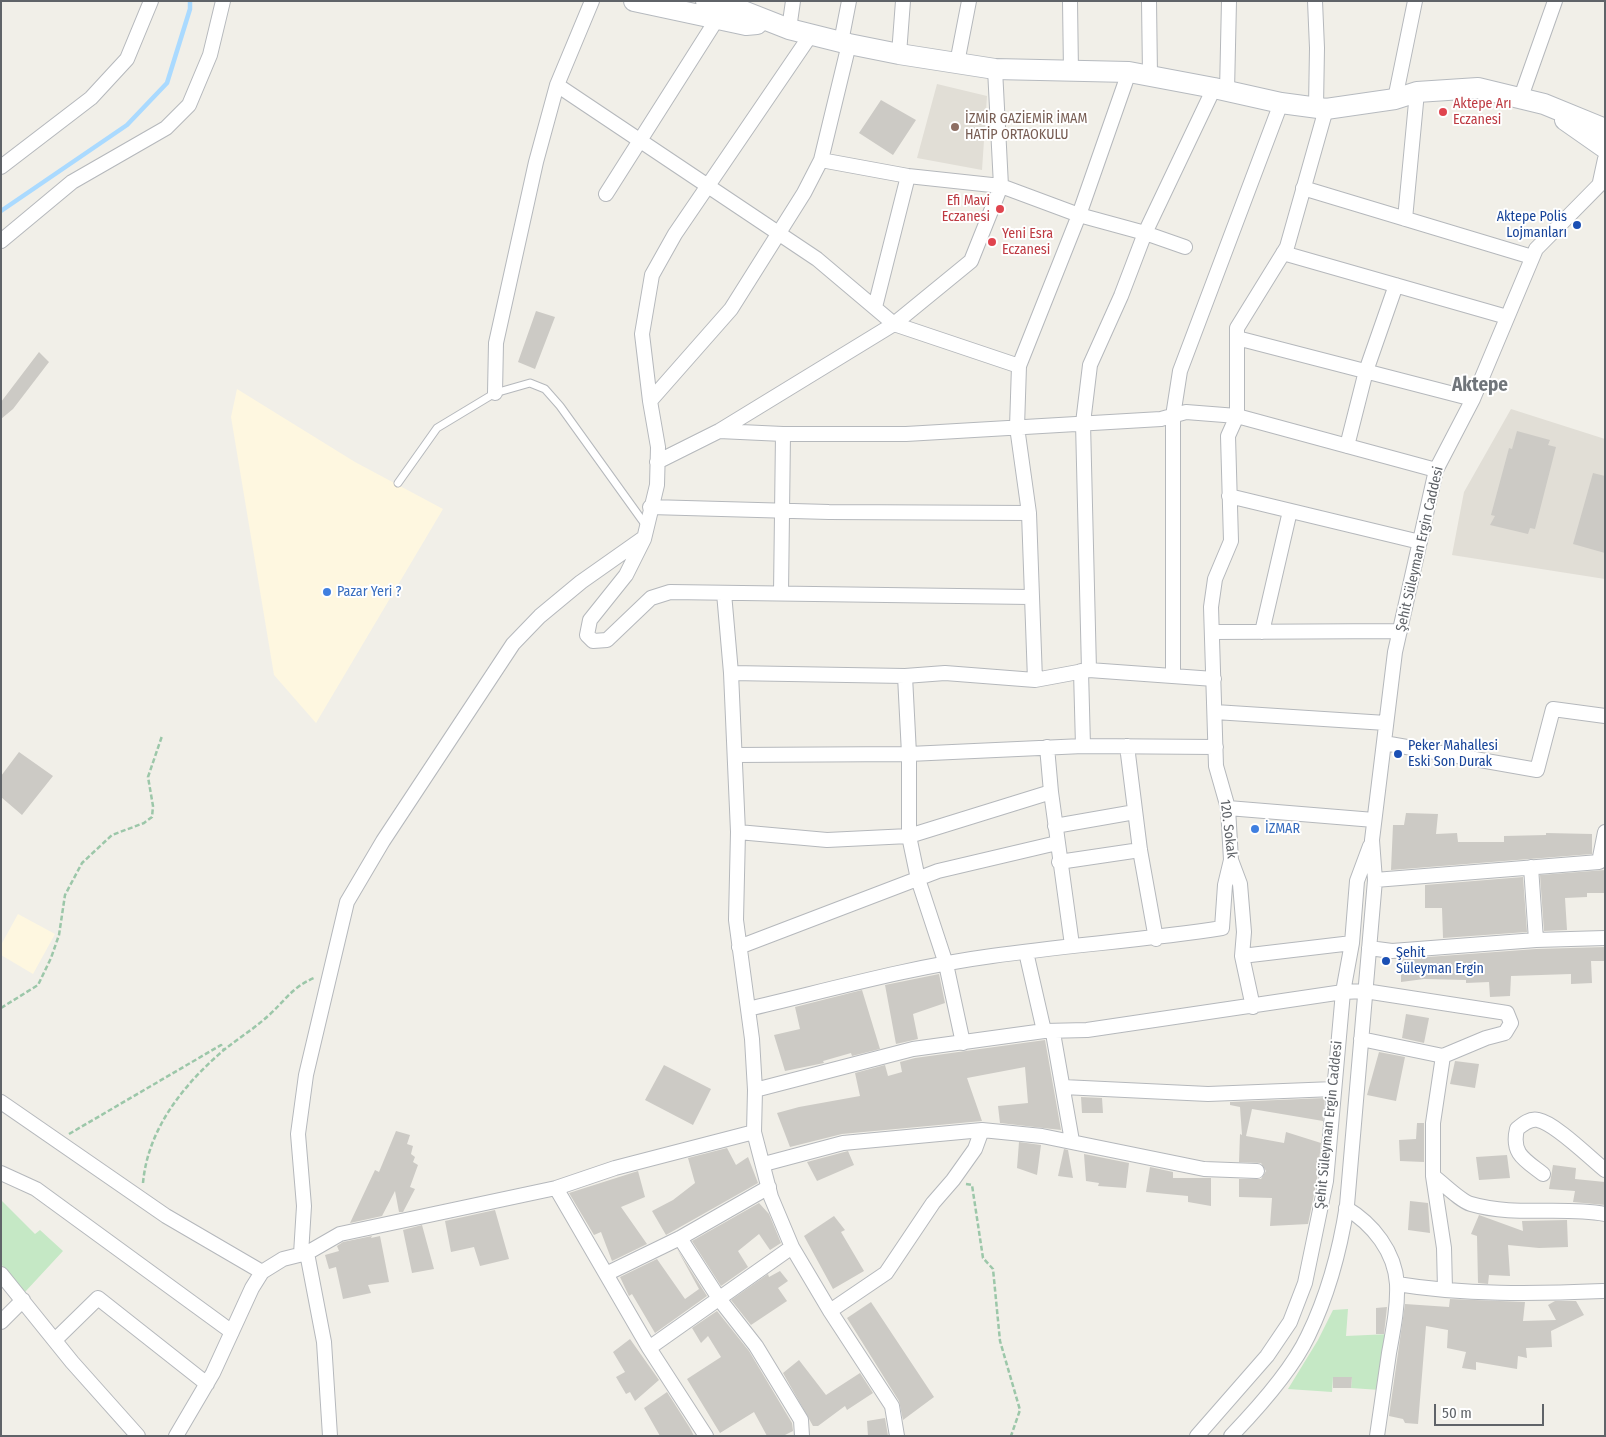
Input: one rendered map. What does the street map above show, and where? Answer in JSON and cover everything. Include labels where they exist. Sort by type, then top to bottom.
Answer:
[{"type":"main road","points":[[634,1],[746,25],[781,26]]},
{"type":"main road","points":[[706,1],[733,7],[781,26],[845,43],[899,54],[995,69],[1129,72],[1220,89],[1281,103],[1321,108],[1396,98],[1417,92],[1478,88],[1544,104],[1605,129]]},
{"type":"main road","points":[[1544,104],[1605,148]]},
{"type":"street","points":[[1,167],[91,98],[127,59],[151,1]]},
{"type":"street","points":[[1,241],[72,182],[166,128],[189,105],[210,55],[223,1]]},
{"type":"street","points":[[495,393],[496,343],[536,162],[558,85],[592,1]]},
{"type":"street","points":[[781,26],[793,1]]},
{"type":"street","points":[[650,401],[731,309],[779,233],[821,160],[845,43],[849,1]]},
{"type":"street","points":[[899,54],[903,1]]},
{"type":"street","points":[[957,63],[969,1]]},
{"type":"street","points":[[1070,1],[1071,72]]},
{"type":"street","points":[[1149,1],[1150,75]]},
{"type":"street","points":[[1084,746],[1083,423],[1090,366],[1121,296],[1145,233],[1220,89],[1229,1]]},
{"type":"street","points":[[1237,416],[1238,328],[1283,253],[1303,188],[1321,108],[1315,1]]},
{"type":"street","points":[[1396,98],[1415,1]]},
{"type":"street","points":[[1521,97],[1555,1]]},
{"type":"street","points":[[606,194],[717,19]]},
{"type":"street","points":[[812,33],[708,184],[675,234],[652,275],[642,334],[658,447],[656,484],[645,533],[626,576],[590,620],[587,636],[593,641],[607,640],[651,598],[670,592],[1030,597]]},
{"type":"street","points":[[658,462],[719,431],[894,324],[971,262],[1001,186],[995,69]]},
{"type":"street","points":[[1035,680],[1030,597],[1028,513],[1017,426],[1019,366],[1079,215],[1129,72]]},
{"type":"street","points":[[558,85],[708,184],[817,260],[894,324],[1019,366]]},
{"type":"street","points":[[1406,219],[1417,92]]},
{"type":"street","points":[[1173,674],[1173,416],[1180,371],[1281,103]]},
{"type":"street","points":[[1602,181],[1605,159]]},
{"type":"street","points":[[821,160],[908,176],[1001,186],[1079,215],[1145,233],[1185,247]]},
{"type":"street","points":[[875,307],[908,176]]},
{"type":"street","name":"Şehit Süleyman Ergin Caddesi","points":[[1231,1436],[1285,1371],[1308,1338],[1324,1298],[1338,1252],[1346,1208],[1375,880],[1372,840],[1386,723],[1400,631],[1436,470],[1474,398],[1536,249],[1602,181]]},
{"type":"street","points":[[1303,188],[1532,257]]},
{"type":"street","points":[[1283,253],[1507,317]]},
{"type":"street","points":[[1347,446],[1366,371],[1396,285]]},
{"type":"street","points":[[1237,338],[1474,398]]},
{"type":"street","points":[[719,431],[783,434],[906,434],[1161,419],[1186,412],[1237,416],[1436,470]]},
{"type":"street","name":"120. Sokak","points":[[1237,416],[1228,436],[1231,541],[1215,579],[1211,607],[1216,766],[1228,808],[1231,860],[1240,884],[1244,932],[1242,956],[1253,1007]]},
{"type":"street","points":[[781,593],[783,434]]},
{"type":"street","points":[[1229,496],[1420,542]]},
{"type":"street","points":[[650,507],[782,509],[829,512],[1028,513]]},
{"type":"street","points":[[1262,632],[1290,510]]},
{"type":"street","points":[[330,1436],[324,1342],[304,1254],[304,1206],[298,1134],[306,1075],[347,902],[388,833],[513,644],[540,616],[645,533]]},
{"type":"street","points":[[724,593],[731,673],[738,832],[736,920],[748,1009],[755,1090],[754,1132],[769,1187],[792,1248],[830,1311],[892,1406],[897,1436]]},
{"type":"street","points":[[1212,632],[1400,631]]},
{"type":"street","points":[[731,673],[905,676],[945,673],[1035,680],[1085,670],[1173,674],[1214,679]]},
{"type":"street","points":[[905,676],[910,754],[909,836],[918,879],[946,964],[962,1043]]},
{"type":"street","points":[[1384,743],[1537,770],[1552,709],[1605,716]]},
{"type":"street","points":[[1215,712],[1386,723]]},
{"type":"street","points":[[735,755],[910,754],[1084,746],[1216,747]]},
{"type":"street","points":[[1127,746],[1140,850],[1156,939]]},
{"type":"street","points":[[1047,747],[1059,862],[1072,945]]},
{"type":"street","points":[[738,832],[828,840],[909,836],[1051,792]]},
{"type":"street","points":[[1228,808],[1374,820]]},
{"type":"street","points":[[1055,826],[1135,812]]},
{"type":"street","points":[[1375,880],[1602,862],[1605,832]]},
{"type":"street","name":"Şehit Süleyman Ergin Caddesi","points":[[1197,1436],[1248,1380],[1290,1322],[1305,1283],[1326,1181],[1343,992],[1352,943],[1357,881],[1372,840]]},
{"type":"street","points":[[739,947],[938,871],[1057,843]]},
{"type":"street","points":[[1059,862],[1140,850]]},
{"type":"street","points":[[748,1009],[946,964],[1072,945],[1156,939],[1222,928],[1224,885],[1231,860]]},
{"type":"street","points":[[1531,867],[1536,940]]},
{"type":"street","points":[[1369,948],[1392,951],[1536,940],[1605,938]]},
{"type":"street","points":[[1242,956],[1352,943]]},
{"type":"street","points":[[1026,952],[1063,1087],[1072,1142]]},
{"type":"street","points":[[755,1090],[913,1049],[1048,1032],[1087,1030],[1253,1007],[1343,992],[1365,991],[1508,1013],[1511,1023],[1505,1033],[1443,1056],[1361,1039]]},
{"type":"street","points":[[1443,1056],[1432,1123],[1434,1176],[1444,1248],[1446,1289]]},
{"type":"street","points":[[1063,1087],[1208,1094],[1334,1089]]},
{"type":"street","points":[[1,1102],[166,1216],[262,1272]]},
{"type":"street","points":[[1543,1174],[1520,1157],[1514,1140],[1517,1128],[1528,1121],[1537,1120],[1551,1126],[1605,1170]]},
{"type":"street","points":[[830,1311],[886,1273],[933,1203],[953,1180],[975,1149],[982,1130]]},
{"type":"street","points":[[764,1164],[843,1143],[982,1130],[1072,1142],[1204,1169],[1257,1170]]},
{"type":"street","points":[[176,1436],[207,1384],[252,1288],[262,1272],[283,1259],[304,1254],[340,1234],[556,1188],[615,1168],[754,1132]]},
{"type":"street","points":[[1,1174],[36,1189],[232,1332]]},
{"type":"street","points":[[1434,1176],[1469,1204],[1518,1212],[1582,1210],[1605,1214]]},
{"type":"street","points":[[606,1274],[680,1238],[769,1187]]},
{"type":"street","points":[[556,1188],[649,1348],[706,1436]]},
{"type":"street","points":[[1346,1208],[1359,1215],[1376,1232],[1390,1256],[1397,1284],[1393,1327],[1377,1436]]},
{"type":"street","points":[[680,1238],[720,1300],[756,1346],[801,1420],[802,1436]]},
{"type":"street","points":[[649,1348],[792,1248]]},
{"type":"street","points":[[1,1274],[24,1300],[72,1362],[138,1436]]},
{"type":"street","points":[[1397,1284],[1446,1289],[1603,1291]]},
{"type":"street","points":[[55,1340],[98,1298],[207,1384]]},
{"type":"street","points":[[1,1322],[24,1300]]},
{"type":"lane","points":[[398,483],[436,428],[495,393],[530,383],[545,389],[645,533]]},
{"type":"path","points":[[1,1008],[38,985],[60,935],[65,895],[82,864],[112,835],[144,823],[152,817],[153,806],[148,777],[162,736]]},
{"type":"path","points":[[142,1199],[145,1161],[160,1125],[168,1110],[191,1082],[224,1050],[269,1016],[298,984],[332,971]]},
{"type":"path","points":[[57,1140],[220,1046],[224,1050]]},
{"type":"path","points":[[953,1180],[972,1185],[983,1258],[993,1269],[1000,1341],[1020,1410],[1011,1436]]},
{"type":"shaded area","name":"İZMİR GAZİEMİR İMAM HATİP ORTAOKULU","points":[[937,84],[987,96],[982,170],[917,158]]},
{"type":"shaded area","name":"Pazar Yeri ?","points":[[237,389],[355,462],[443,509],[316,723],[274,675],[231,417]]},
{"type":"shaded area","points":[[1511,409],[1605,439],[1605,579],[1452,555],[1464,492]]},
{"type":"shaded area","points":[[18,914],[55,934],[33,974],[1,955],[1,945]]},
{"type":"green space","points":[[1,1200],[35,1234],[40,1230],[63,1251],[25,1292],[1,1264]]},
{"type":"green space","points":[[1348,1309],[1346,1336],[1390,1334],[1380,1390],[1351,1388],[1352,1377],[1333,1377],[1332,1392],[1288,1389],[1318,1340],[1333,1310]]},
{"type":"building","points":[[881,100],[916,120],[893,155],[859,133]]},
{"type":"building","points":[[536,311],[555,317],[535,369],[518,362]]},
{"type":"building","points":[[39,352],[49,362],[13,409],[1,419],[1,402]]},
{"type":"building","points":[[1517,431],[1550,440],[1548,445],[1556,447],[1535,529],[1530,528],[1528,534],[1490,525],[1495,516],[1491,515],[1509,448],[1512,449]]},
{"type":"building","points":[[1593,473],[1605,476],[1605,553],[1573,544]]},
{"type":"building","points":[[19,752],[53,776],[22,815],[1,797],[1,776]]},
{"type":"building","points":[[1406,813],[1438,814],[1436,834],[1457,833],[1458,842],[1504,842],[1504,836],[1546,835],[1546,833],[1592,834],[1592,854],[1391,870],[1393,825],[1404,825]]},
{"type":"building","points":[[1605,870],[1605,893],[1587,893],[1587,897],[1565,898],[1567,930],[1544,931],[1540,875]]},
{"type":"building","points":[[1523,877],[1527,932],[1443,938],[1442,908],[1425,908],[1425,885]]},
{"type":"building","points":[[1605,947],[1605,961],[1591,961],[1592,983],[1571,984],[1571,974],[1511,976],[1510,996],[1490,997],[1489,982],[1466,983],[1466,980],[1424,979],[1401,982],[1401,959],[1536,949]]},
{"type":"building","points":[[939,974],[945,1003],[913,1014],[918,1039],[896,1044],[885,985]]},
{"type":"building","points":[[862,990],[880,1049],[852,1056],[851,1053],[823,1061],[824,1063],[785,1071],[774,1035],[800,1029],[795,1007]]},
{"type":"building","points":[[1406,1014],[1429,1018],[1424,1043],[1402,1038]]},
{"type":"building","points":[[1045,1040],[1061,1130],[1000,1123],[998,1106],[1028,1103],[1025,1067],[967,1078],[982,1121],[842,1134],[790,1147],[777,1113],[860,1096],[855,1073],[885,1065],[888,1076],[902,1072],[900,1062],[915,1058]]},
{"type":"building","points":[[1379,1052],[1405,1057],[1396,1101],[1367,1095]]},
{"type":"building","points":[[1455,1061],[1479,1064],[1475,1088],[1450,1084]]},
{"type":"building","points":[[664,1065],[711,1089],[693,1125],[645,1100]]},
{"type":"building","points":[[1081,1097],[1102,1098],[1103,1113],[1082,1113]]},
{"type":"building","points":[[1325,1098],[1323,1121],[1252,1109],[1246,1136],[1284,1143],[1286,1132],[1321,1143],[1317,1180],[1308,1224],[1270,1226],[1272,1198],[1239,1197],[1239,1179],[1261,1179],[1266,1171],[1261,1163],[1239,1162],[1240,1134],[1242,1135],[1240,1107],[1230,1105],[1230,1102]]},
{"type":"building","points":[[1417,1123],[1424,1123],[1424,1162],[1400,1161],[1399,1140],[1416,1139]]},
{"type":"building","points":[[396,1131],[410,1135],[407,1144],[413,1146],[411,1154],[415,1157],[413,1162],[418,1165],[410,1187],[415,1189],[403,1212],[399,1212],[395,1191],[382,1216],[350,1223],[375,1170],[379,1172]]},
{"type":"building","points":[[1019,1142],[1041,1145],[1037,1175],[1017,1168]]},
{"type":"building","points":[[727,1148],[736,1165],[748,1157],[758,1183],[666,1235],[652,1211],[673,1200],[695,1183],[688,1158]]},
{"type":"building","points":[[1064,1149],[1068,1150],[1073,1178],[1058,1176]]},
{"type":"building","points":[[848,1151],[854,1165],[817,1181],[807,1162]]},
{"type":"building","points":[[1084,1154],[1129,1163],[1126,1188],[1098,1186],[1099,1183],[1086,1181]]},
{"type":"building","points":[[1507,1155],[1510,1178],[1479,1180],[1476,1157]]},
{"type":"building","points":[[1553,1165],[1576,1168],[1575,1179],[1605,1182],[1605,1205],[1573,1202],[1575,1191],[1549,1189]]},
{"type":"building","points":[[1150,1167],[1173,1172],[1173,1178],[1211,1178],[1211,1206],[1188,1202],[1188,1196],[1146,1192]]},
{"type":"building","points":[[638,1171],[645,1197],[621,1207],[647,1244],[612,1261],[601,1232],[594,1235],[569,1193]]},
{"type":"building","points":[[1410,1201],[1428,1203],[1430,1233],[1408,1230]]},
{"type":"building","points":[[759,1203],[769,1214],[781,1243],[770,1250],[759,1234],[738,1251],[748,1267],[721,1286],[692,1241]]},
{"type":"building","points":[[495,1210],[509,1259],[480,1266],[474,1247],[451,1252],[445,1221]]},
{"type":"building","points":[[1479,1215],[1523,1231],[1522,1221],[1567,1220],[1568,1247],[1539,1248],[1508,1245],[1510,1276],[1489,1275],[1488,1284],[1478,1283],[1477,1236],[1471,1234]]},
{"type":"building","points":[[834,1216],[845,1230],[841,1232],[864,1271],[833,1289],[804,1236]]},
{"type":"building","points":[[422,1225],[434,1269],[412,1273],[403,1230]]},
{"type":"building","points":[[372,1236],[371,1238],[380,1236],[389,1282],[368,1285],[371,1293],[343,1299],[336,1267],[329,1269],[325,1255],[339,1251],[337,1246],[343,1242]]},
{"type":"building","points":[[677,1249],[707,1296],[655,1333],[632,1294],[629,1296],[620,1277],[657,1259],[685,1299],[699,1289]]},
{"type":"building","points":[[780,1271],[788,1281],[778,1288],[787,1301],[751,1325],[731,1300],[768,1274],[769,1277]]},
{"type":"building","points":[[1450,1299],[1525,1302],[1523,1321],[1556,1320],[1548,1305],[1555,1301],[1576,1301],[1584,1315],[1551,1331],[1552,1347],[1526,1348],[1527,1358],[1518,1356],[1517,1369],[1476,1362],[1476,1370],[1462,1368],[1466,1352],[1447,1348],[1448,1330],[1426,1326],[1418,1424],[1405,1423],[1403,1419],[1389,1416],[1405,1304],[1449,1307]]},
{"type":"building","points":[[871,1302],[934,1397],[903,1420],[899,1401],[847,1318]]},
{"type":"building","points":[[1387,1307],[1384,1334],[1376,1334],[1376,1308]]},
{"type":"building","points":[[717,1311],[749,1351],[792,1423],[793,1431],[783,1436],[767,1436],[754,1412],[720,1433],[687,1379],[721,1357],[708,1336],[701,1343],[692,1328]]},
{"type":"building","points":[[630,1339],[659,1380],[635,1401],[630,1392],[626,1394],[616,1377],[625,1372],[613,1352]]},
{"type":"building","points":[[799,1360],[826,1395],[860,1373],[873,1393],[847,1410],[845,1406],[818,1426],[813,1426],[783,1373]]},
{"type":"building","points":[[1333,1377],[1352,1377],[1351,1388],[1333,1388]]},
{"type":"building","points":[[667,1392],[694,1436],[660,1436],[644,1408]]},
{"type":"building","points":[[885,1418],[888,1436],[868,1436],[867,1421]]},
{"type":"waterway","points":[[1,211],[127,125],[167,83],[190,9],[190,1]]},
{"type":"place","name":"Aktepe Arı Eczanesi","points":[[1443,112]]},
{"type":"place","name":"İZMİR GAZİEMİR İMAM HATİP ORTAOKULU","points":[[955,127]]},
{"type":"place","name":"Efi Mavi Eczanesi","points":[[1000,209]]},
{"type":"place","name":"Aktepe Polis Lojmanları","points":[[1577,225]]},
{"type":"place","name":"Yeni Esra Eczanesi","points":[[992,242]]},
{"type":"place","name":"Pazar Yeri ?","points":[[327,592]]},
{"type":"place","name":"Peker Mahallesi Eski Son Durak","points":[[1398,754]]},
{"type":"place","name":"İZMAR","points":[[1255,829]]},
{"type":"place","name":"Şehit Süleyman Ergin","points":[[1386,961]]},
{"type":"district","name":"Aktepe","points":[[1480,386]]}]
